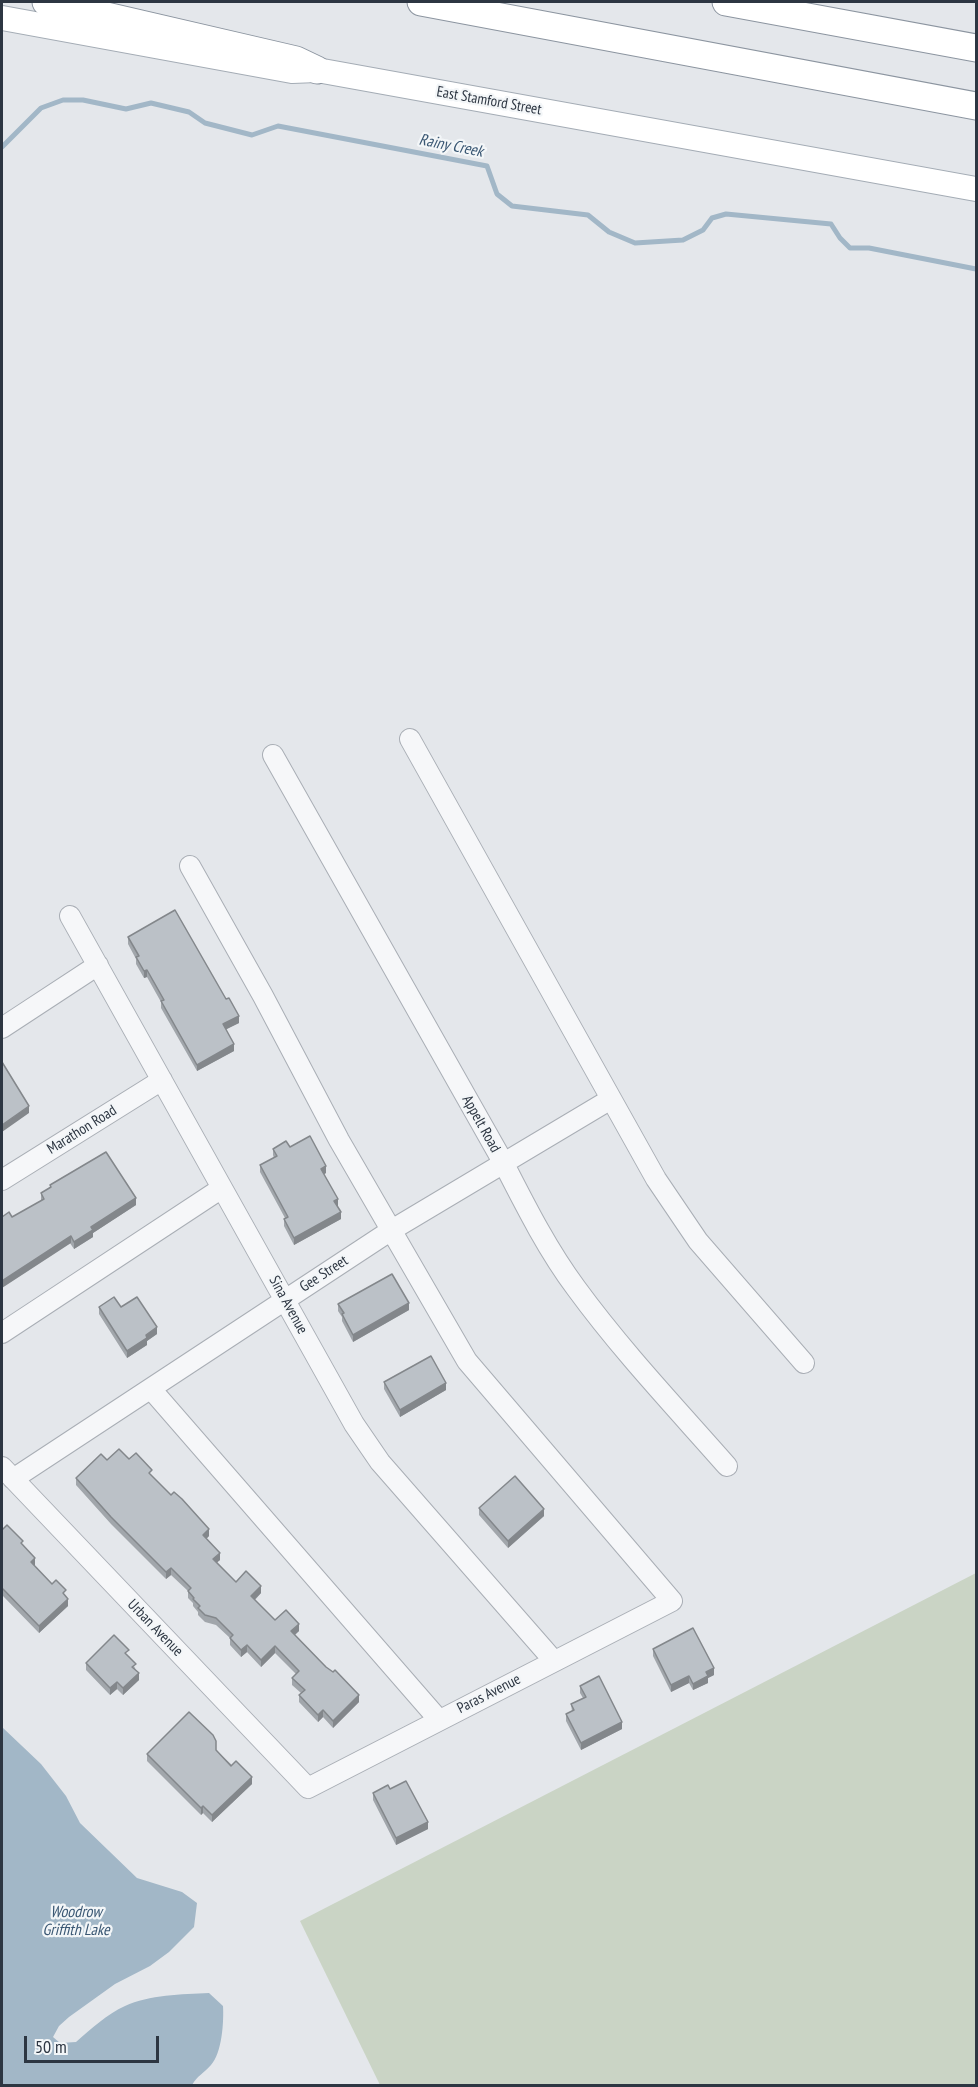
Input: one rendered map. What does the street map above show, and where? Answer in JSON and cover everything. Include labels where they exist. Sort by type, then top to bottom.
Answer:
[{"type":"highway","points":[[46,2],[296,60],[317,70]]},
{"type":"highway","points":[[421,2],[976,106]]},
{"type":"highway","points":[[726,2],[976,48]]},
{"type":"main road","name":"East Stamford Street","points":[[2,18],[292,71],[317,70],[976,189]]},
{"type":"street","points":[[410,739],[656,1179],[698,1241],[804,1363]]},
{"type":"street","name":"Appelt Road","points":[[273,755],[503,1162],[536,1225],[575,1287],[621,1345],[727,1466]]},
{"type":"street","points":[[190,866],[390,1231]]},
{"type":"street","name":"Sina Avenue","points":[[70,916],[354,1424],[380,1462],[554,1661]]},
{"type":"street","points":[[2,1028],[98,965]]},
{"type":"street","name":"Marathon Road","points":[[2,1179],[162,1080]]},
{"type":"street","name":"Gee Street","points":[[7,1473],[151,1389],[390,1231],[611,1099]]},
{"type":"street","points":[[2,1333],[222,1188]]},
{"type":"street","name":"Paras Avenue","points":[[308,1788],[672,1601],[467,1361],[390,1231]]},
{"type":"street","points":[[151,1389],[439,1720]]},
{"type":"street","name":"Urban Avenue","points":[[7,1473],[308,1788]]},
{"type":"green space","points":[[976,1573],[976,2085],[380,2085],[300,1921]]},
{"type":"water","name":"Woodrow Griffith Lake","points":[[2,1727],[41,1764],[66,1796],[80,1823],[137,1878],[182,1892],[197,1903],[194,1927],[169,1952],[150,1966],[115,1984],[69,2017],[59,2026],[53,2037],[60,2043],[76,2042],[112,2013],[144,1999],[209,1993],[223,2006],[222,2037],[215,2060],[192,2085],[2,2085]]},
{"type":"building","points":[[175,910],[226,999],[229,998],[239,1016],[223,1024],[234,1044],[197,1065],[161,1001],[164,1000],[147,970],[144,971],[136,957],[139,956],[128,937]]},
{"type":"building","points":[[2,1062],[29,1106],[2,1125]]},
{"type":"building","points":[[310,1136],[326,1166],[321,1169],[338,1199],[334,1201],[341,1212],[294,1238],[284,1219],[288,1217],[260,1165],[277,1156],[273,1149],[286,1141],[290,1147]]},
{"type":"building","points":[[106,1152],[136,1198],[91,1227],[93,1230],[74,1242],[71,1236],[2,1281],[2,1217],[9,1212],[12,1217],[44,1199],[41,1193],[51,1187],[50,1185]]},
{"type":"building","points":[[392,1274],[409,1303],[353,1335],[338,1304]]},
{"type":"building","points":[[114,1297],[121,1307],[137,1297],[157,1327],[146,1335],[147,1338],[127,1351],[99,1307]]},
{"type":"building","points":[[431,1356],[446,1383],[400,1410],[384,1382]]},
{"type":"building","points":[[119,1449],[129,1459],[136,1453],[152,1470],[149,1473],[171,1495],[174,1492],[182,1499],[209,1529],[203,1535],[220,1553],[213,1559],[236,1582],[246,1571],[261,1586],[251,1596],[275,1620],[286,1610],[299,1624],[291,1631],[326,1667],[333,1672],[335,1670],[359,1695],[333,1721],[323,1710],[318,1715],[299,1695],[305,1690],[292,1678],[299,1671],[275,1646],[261,1660],[247,1645],[241,1650],[230,1638],[233,1635],[216,1618],[205,1615],[198,1608],[200,1606],[188,1591],[191,1588],[171,1568],[166,1572],[76,1478],[101,1454],[107,1460]]},
{"type":"building","points":[[515,1476],[544,1509],[508,1541],[479,1508]]},
{"type":"building","points":[[7,1525],[23,1541],[21,1543],[35,1558],[31,1562],[52,1584],[56,1580],[66,1590],[63,1593],[68,1599],[39,1626],[3,1589],[2,1591],[2,1530]]},
{"type":"building","points":[[693,1628],[714,1668],[706,1672],[708,1676],[693,1684],[689,1676],[671,1685],[653,1649]]},
{"type":"building","points":[[114,1635],[129,1650],[125,1653],[136,1664],[132,1667],[139,1673],[123,1688],[117,1682],[110,1688],[86,1663]]},
{"type":"building","points":[[599,1676],[622,1722],[581,1743],[566,1714],[574,1710],[571,1704],[586,1697],[580,1686]]},
{"type":"building","points":[[189,1712],[213,1735],[216,1750],[231,1766],[236,1761],[252,1777],[212,1815],[203,1806],[201,1808],[147,1754]]},
{"type":"building","points":[[406,1781],[428,1822],[396,1838],[373,1793],[388,1785],[390,1789]]},
{"type":"waterway","name":"Rainy Creek","points":[[2,147],[41,108],[63,100],[83,100],[126,109],[151,103],[189,112],[205,123],[252,135],[278,126],[487,166],[497,194],[512,206],[588,215],[609,232],[635,243],[683,240],[703,230],[712,218],[726,214],[831,224],[850,248],[869,248],[976,269]]}]
